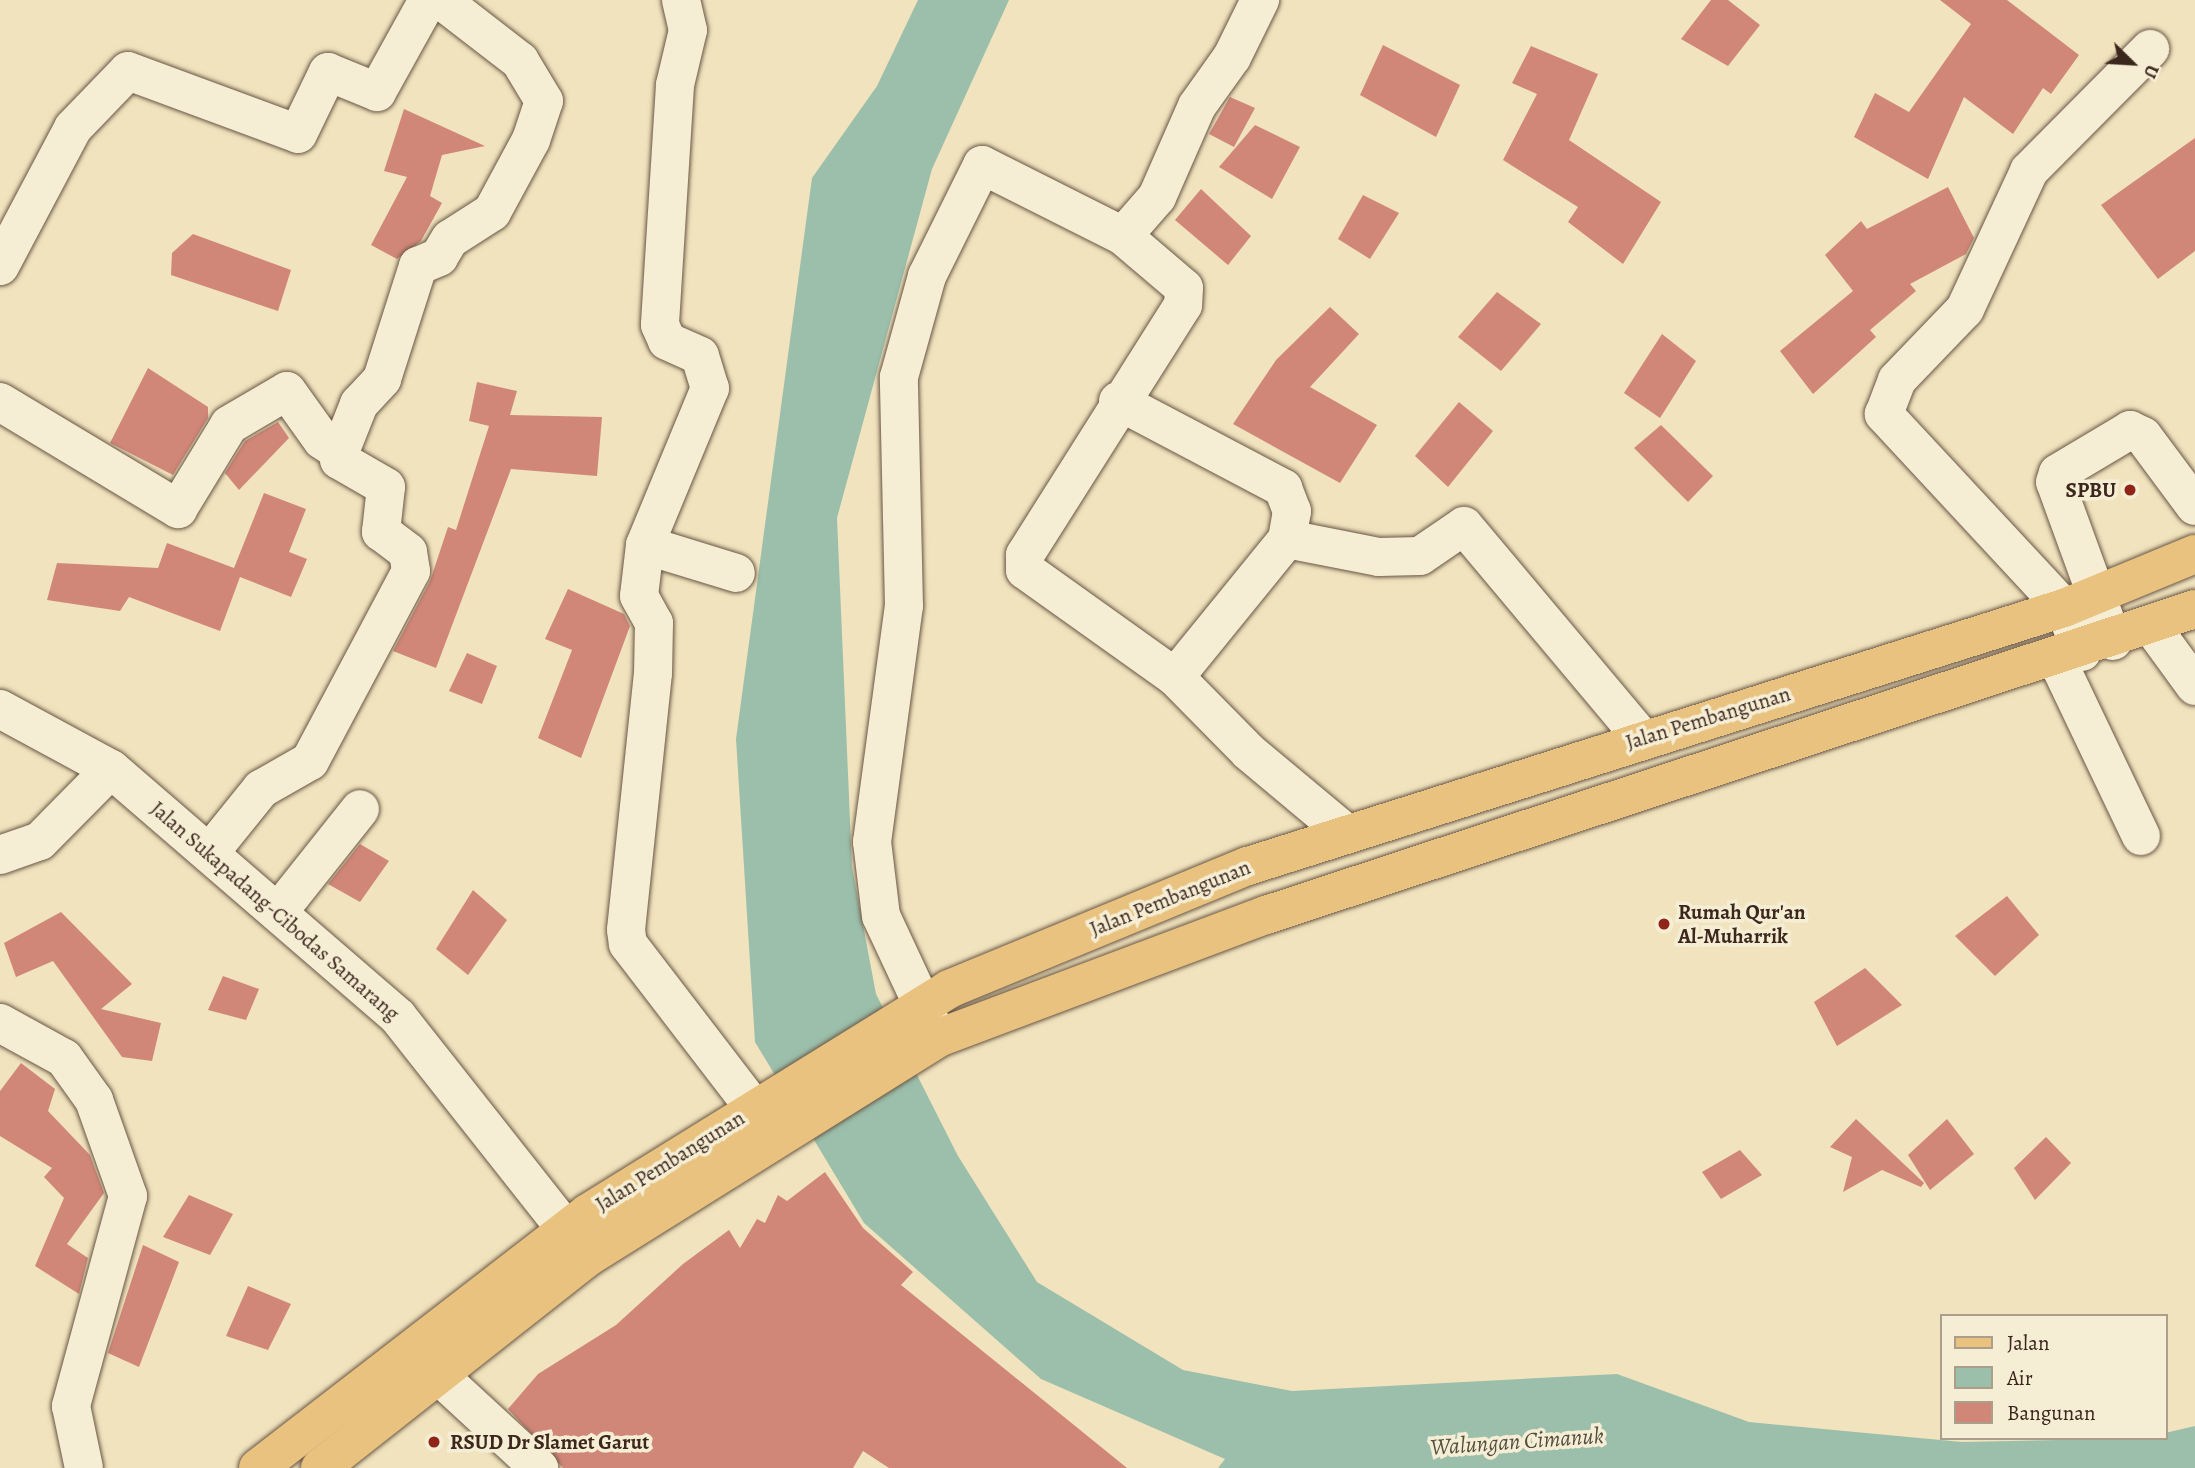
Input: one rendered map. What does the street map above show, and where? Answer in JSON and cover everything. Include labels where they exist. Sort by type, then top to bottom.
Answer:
[{"type":"main road","name":"Jalan Pembangunan","points":[[258,1468],[578,1243],[776,1109],[915,1028],[1248,866],[1642,738],[2081,602],[2195,554]]},
{"type":"main road","name":"Jalan Pembangunan","points":[[915,1028],[2084,651],[2195,609]]},
{"type":"main road","name":"Jalan Pembangunan","points":[[320,1468],[435,1372],[578,1243]]},
{"type":"street","points":[[0,267],[73,128],[128,72],[298,134],[328,72],[377,92],[428,0]]},
{"type":"street","points":[[211,851],[261,789],[310,761],[411,571],[408,552],[381,532],[386,487],[339,460],[340,452],[359,404],[382,379],[418,266],[439,257],[450,239],[492,212],[531,140],[544,101],[520,61],[441,0]]},
{"type":"street","points":[[681,0],[688,30],[675,85],[660,324],[667,341],[700,356],[710,388],[645,545],[639,596],[654,623],[653,673],[641,747],[628,944],[776,1109]]},
{"type":"street","points":[[1123,236],[1157,197],[1197,106],[1232,57],[1260,0]]},
{"type":"street","points":[[2081,602],[1891,426],[1886,396],[1965,309],[2029,171],[2150,49]]},
{"type":"street","points":[[915,1028],[881,916],[872,842],[904,606],[899,377],[908,326],[982,165],[1123,236],[1187,296],[1118,401],[1033,541],[1025,570],[1175,677],[1250,751],[1347,834]]},
{"type":"street","points":[[0,402],[178,509],[229,425],[287,391],[322,440],[340,452]]},
{"type":"street","points":[[1118,401],[1283,488],[1292,511],[1287,539],[1175,677]]},
{"type":"street","points":[[2141,836],[2084,651],[2081,602],[2055,482],[2059,473],[2130,430],[2143,436],[2195,506]]},
{"type":"street","points":[[1287,539],[1380,557],[1420,556],[1464,526],[1642,738]]},
{"type":"street","points":[[645,545],[736,573]]},
{"type":"street","points":[[2152,627],[2195,686]]},
{"type":"street","name":"Jalan Sukapadang-Cibodas Samarang","points":[[0,709],[111,769],[211,851],[398,1017],[578,1243]]},
{"type":"street","points":[[0,855],[40,841],[111,769]]},
{"type":"street","points":[[279,911],[360,808]]},
{"type":"street","points":[[0,1023],[64,1058],[94,1100],[128,1196],[71,1406],[84,1468]]},
{"type":"street","points":[[435,1372],[539,1468]]},
{"type":"water","name":"Walungan Cimanuk","points":[[918,0],[1009,0],[932,169],[837,518],[852,867],[876,994],[958,1156],[1037,1282],[1183,1370],[1292,1391],[1617,1374],[1749,1422],[1962,1442],[2167,1440],[2167,1433],[2195,1426],[2195,1468],[1218,1468],[1225,1459],[1041,1379],[864,1223],[755,1042],[736,739],[812,178],[877,86]]},
{"type":"building","points":[[1711,0],[1728,0],[1760,25],[1728,66],[1681,39]]},
{"type":"building","points":[[1940,0],[2007,0],[2079,55],[2051,94],[2043,88],[2013,134],[1964,97],[1928,179],[1854,137],[1875,93],[1909,112],[1971,24]]},
{"type":"building","points":[[1383,45],[1460,85],[1436,137],[1360,95]]},
{"type":"building","points":[[1531,46],[1598,74],[1569,140],[1661,202],[1623,264],[1568,222],[1578,207],[1503,160],[1537,94],[1512,83]]},
{"type":"building","points":[[1230,97],[1255,108],[1234,147],[1209,134]]},
{"type":"building","points":[[404,109],[485,146],[442,155],[430,196],[442,203],[421,241],[397,259],[371,245],[407,177],[384,171]]},
{"type":"building","points":[[1255,125],[1300,147],[1272,199],[1219,167]]},
{"type":"building","points":[[2195,138],[2195,251],[2158,279],[2101,205]]},
{"type":"building","points":[[1948,187],[1974,238],[1966,254],[1910,284],[1916,291],[1870,330],[1876,337],[1813,394],[1780,351],[1853,291],[1825,255],[1861,221],[1867,229]]},
{"type":"building","points":[[1201,189],[1251,236],[1228,265],[1175,220]]},
{"type":"building","points":[[1363,195],[1399,213],[1370,259],[1338,239]]},
{"type":"building","points":[[193,234],[291,270],[278,311],[171,275],[172,253]]},
{"type":"building","points":[[1497,292],[1541,324],[1501,371],[1458,337]]},
{"type":"building","points":[[1330,307],[1359,334],[1310,387],[1377,425],[1340,483],[1233,424],[1276,360]]},
{"type":"building","points":[[1662,334],[1696,361],[1660,418],[1624,393]]},
{"type":"building","points":[[148,368],[208,407],[208,418],[173,475],[110,443]]},
{"type":"building","points":[[477,382],[517,391],[510,415],[602,417],[597,476],[511,469],[436,668],[393,651],[430,581],[448,527],[456,530],[489,426],[469,421]]},
{"type":"building","points":[[1459,402],[1493,431],[1448,487],[1415,456]]},
{"type":"building","points":[[278,422],[289,438],[239,490],[225,473],[245,441]]},
{"type":"building","points":[[1661,425],[1713,476],[1688,502],[1634,448]]},
{"type":"building","points":[[264,493],[306,509],[289,552],[307,559],[291,597],[240,577],[220,631],[129,597],[120,611],[47,600],[57,563],[158,568],[167,543],[234,568]]},
{"type":"building","points":[[568,589],[624,614],[630,626],[581,758],[538,738],[572,650],[545,639]]},
{"type":"building","points":[[467,653],[497,666],[482,704],[449,691]]},
{"type":"building","points":[[360,844],[389,861],[360,902],[328,884]]},
{"type":"building","points":[[473,890],[507,920],[468,975],[436,949]]},
{"type":"building","points":[[2007,896],[2039,935],[1995,976],[1955,936]]},
{"type":"building","points":[[61,912],[132,984],[101,1009],[161,1023],[152,1061],[122,1057],[53,961],[16,977],[4,943]]},
{"type":"building","points":[[1865,968],[1902,1005],[1837,1046],[1814,1002]]},
{"type":"building","points":[[223,976],[259,989],[246,1020],[208,1010]]},
{"type":"building","points":[[21,1063],[55,1089],[48,1111],[90,1155],[104,1193],[67,1244],[88,1258],[79,1294],[35,1266],[64,1198],[44,1177],[52,1168],[0,1136],[0,1091]]},
{"type":"building","points":[[1856,1119],[1924,1183],[1921,1187],[1882,1170],[1843,1192],[1852,1157],[1830,1147]]},
{"type":"building","points":[[1947,1119],[1974,1154],[1930,1190],[1908,1155]]},
{"type":"building","points":[[2046,1137],[2071,1163],[2035,1200],[2014,1168]]},
{"type":"building","points":[[1740,1150],[1762,1175],[1721,1199],[1702,1172]]},
{"type":"building","points":[[825,1172],[863,1228],[913,1272],[901,1285],[1127,1468],[889,1468],[863,1451],[853,1468],[563,1468],[508,1409],[538,1374],[616,1325],[683,1264],[729,1230],[740,1248],[757,1219],[765,1223],[778,1195],[787,1201]]},
{"type":"building","points":[[189,1195],[233,1214],[210,1255],[163,1237]]},
{"type":"building","points":[[143,1245],[179,1262],[139,1367],[108,1353]]},
{"type":"building","points":[[248,1286],[291,1304],[268,1350],[226,1336]]},
{"type":"place","name":"SPBU","points":[[2130,490]]},
{"type":"place","name":"Rumah Qur'an Al-Muharrik","points":[[1664,924]]},
{"type":"place","name":"RSUD Dr Slamet Garut","points":[[434,1442]]}]
